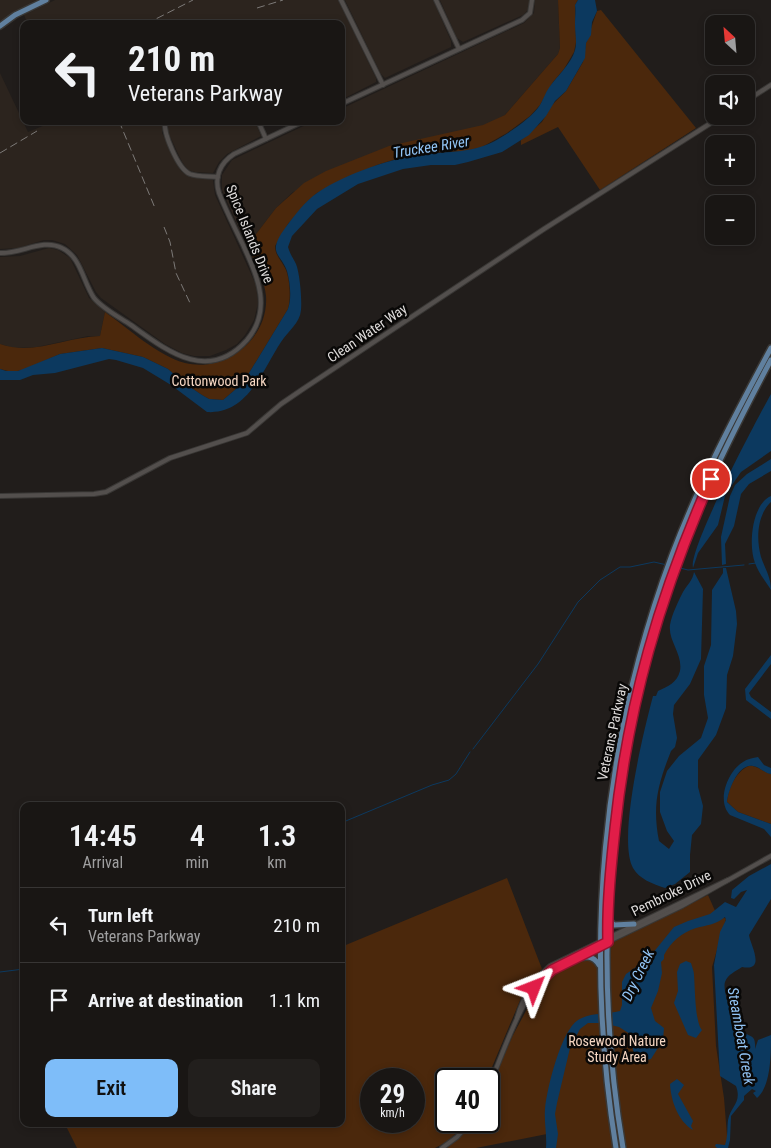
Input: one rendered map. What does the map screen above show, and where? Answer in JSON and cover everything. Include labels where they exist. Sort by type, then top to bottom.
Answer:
[{"type":"main road","points":[[0,26],[46,0]]},
{"type":"main road","name":"Veterans Parkway","points":[[616,1148],[607,1086],[602,1028],[599,944],[604,846],[616,762],[632,689],[675,556],[723,438],[771,348]]},
{"type":"main road","name":"Veterans Parkway","points":[[675,556],[728,442],[771,360]]},
{"type":"main road","name":"Veterans Parkway","points":[[623,1148],[613,1085],[608,1001],[608,918],[614,830],[628,737],[652,634],[669,573]]},
{"type":"main road","points":[[608,918],[614,925],[634,924]]},
{"type":"main road","points":[[571,960],[589,957],[596,960],[599,965]]},
{"type":"street","points":[[342,0],[383,85]]},
{"type":"street","points":[[436,0],[459,49]]},
{"type":"street","points":[[345,102],[525,18],[533,7],[532,0]]},
{"type":"street","points":[[755,95],[771,85]]},
{"type":"street","points":[[165,125],[166,134],[183,169],[192,175],[218,177]]},
{"type":"street","points":[[260,125],[266,139]]},
{"type":"street","name":"Spice Islands Drive","points":[[0,253],[18,252],[46,244],[62,247],[74,257],[97,301],[167,351],[195,360],[220,358],[234,351],[248,338],[258,320],[262,301],[257,276],[219,194],[218,177],[223,164],[230,157],[296,125]]},
{"type":"street","name":"Clean Water Way","points":[[0,496],[102,493],[170,458],[247,433],[281,404],[309,385],[544,229],[708,125]]},
{"type":"street","name":"Pembroke Drive","points":[[516,1022],[525,996],[543,972],[556,962],[682,906],[771,856]]},
{"type":"street","name":"Pembroke Drive","points":[[608,940],[634,924],[729,879]]},
{"type":"street","name":"Pembroke Drive","points":[[497,1068],[529,996],[543,978],[552,970],[599,944]]},
{"type":"street","points":[[442,1148],[461,1133]]},
{"type":"shaded area","points":[[0,0],[36,0],[0,21]]},
{"type":"shaded area","points":[[55,0],[338,0],[376,78],[376,82],[345,98],[345,20],[26,20],[24,15]]},
{"type":"shaded area","points":[[345,0],[433,0],[451,41],[451,47],[385,78],[381,74]]},
{"type":"shaded area","points":[[440,0],[529,0],[530,4],[523,15],[463,42],[457,38]]},
{"type":"shaded area","points":[[535,0],[558,0],[560,48],[558,54],[505,115],[490,123],[293,192],[276,208],[247,246],[222,190],[222,175],[232,160],[306,125],[345,125],[345,107],[524,23],[534,13]]},
{"type":"shaded area","points":[[0,73],[20,115],[20,125],[25,125],[28,132],[45,125],[162,125],[162,133],[181,171],[190,177],[213,180],[215,195],[256,285],[258,303],[254,320],[237,344],[226,350],[210,356],[194,356],[182,353],[165,344],[101,298],[77,255],[65,244],[44,240],[18,248],[0,249]]},
{"type":"shaded area","points":[[168,125],[257,125],[261,136],[227,154],[219,162],[213,173],[188,170],[182,162],[168,132]]},
{"type":"shaded area","points":[[49,248],[58,250],[70,258],[89,298],[105,312],[100,336],[88,336],[37,347],[14,348],[0,344],[0,257],[20,256]]},
{"type":"green space","name":"Cottonwood Park","points":[[558,0],[578,0],[575,5],[576,42],[574,52],[540,105],[530,116],[507,133],[482,147],[463,152],[447,151],[399,158],[377,165],[317,193],[288,224],[275,249],[288,277],[290,294],[288,309],[243,383],[223,400],[209,399],[184,383],[168,369],[143,357],[102,348],[60,354],[23,370],[12,372],[0,369],[0,344],[25,348],[100,336],[105,312],[154,348],[185,363],[200,365],[215,363],[242,349],[260,326],[265,311],[266,296],[261,276],[247,246],[276,208],[304,183],[326,171],[389,146],[483,125],[505,115],[558,54],[560,48]]},
{"type":"green space","points":[[601,10],[696,128],[600,190],[558,127],[521,145],[521,140],[542,122],[551,106],[566,91],[583,62],[586,43],[597,11]]},
{"type":"green space","points":[[749,766],[771,774],[771,824],[738,812],[727,802],[729,792],[737,776],[744,768]]},
{"type":"green space","points":[[507,878],[542,969],[524,991],[492,1068],[435,1068],[435,1133],[456,1133],[435,1148],[77,1148],[66,1127],[345,1127],[345,945]]},
{"type":"green space","name":"Rosewood Nature Study Area","points":[[708,895],[716,913],[726,919],[712,967],[716,1046],[724,1098],[728,1148],[554,1148],[557,1132],[476,1148],[447,1148],[463,1133],[500,1133],[499,1068],[512,1037],[541,983],[558,968]]},
{"type":"water","points":[[578,0],[595,0],[597,11],[592,22],[591,35],[586,43],[585,58],[566,91],[555,101],[546,116],[529,135],[502,152],[468,162],[455,165],[431,165],[403,169],[358,184],[317,209],[292,236],[288,247],[299,274],[300,315],[253,388],[233,406],[221,411],[207,412],[171,385],[143,368],[109,359],[55,373],[33,375],[20,380],[0,380],[0,369],[18,371],[60,354],[102,348],[143,357],[168,369],[184,383],[209,399],[223,400],[243,383],[288,309],[290,295],[289,280],[285,265],[277,254],[276,246],[281,234],[300,209],[323,189],[363,170],[406,157],[475,149],[493,142],[518,126],[540,105],[549,87],[567,66],[573,55],[576,43],[575,5]]},
{"type":"water","points":[[771,394],[771,451],[741,472],[732,485],[725,496],[718,525],[698,553],[693,568],[694,556],[712,511]]},
{"type":"water","points":[[771,459],[771,471],[749,484],[741,494],[734,526],[725,544],[726,564],[722,565],[721,537],[730,496],[735,485],[747,474]]},
{"type":"water","points":[[771,496],[771,502],[766,507],[760,520],[758,543],[769,577],[771,590],[756,566],[753,555],[752,536],[759,507]]},
{"type":"water","points":[[723,568],[726,568],[736,611],[737,624],[733,656],[727,675],[726,708],[716,735],[698,760],[698,787],[703,806],[701,824],[692,835],[690,872],[675,884],[665,888],[651,883],[636,872],[629,854],[630,810],[638,758],[653,696],[656,696],[658,691],[669,686],[679,675],[679,659],[671,637],[670,625],[677,604],[694,572],[703,589],[701,659],[690,684],[674,705],[673,714],[677,738],[663,774],[656,805],[659,841],[669,849],[674,841],[667,831],[660,812],[660,792],[667,771],[679,756],[701,738],[708,718],[704,695],[704,666],[711,645],[712,590],[723,573]]},
{"type":"water","points":[[771,655],[771,664],[749,693],[751,697],[771,712],[771,719],[746,700],[745,689]]},
{"type":"water","points":[[758,757],[764,765],[771,768],[771,774],[753,766],[743,769],[738,773],[729,791],[727,802],[738,812],[771,824],[771,837],[764,829],[730,815],[724,802],[726,787],[733,772],[745,761]]},
{"type":"water","points":[[771,864],[771,899],[749,935],[755,956],[754,965],[742,967],[730,975],[725,982],[727,999],[735,1022],[741,1030],[754,1038],[755,1049],[758,1040],[771,1035],[768,1078],[762,1093],[757,1098],[753,1093],[756,1091],[752,1089],[744,1096],[744,1100],[731,1116],[728,1148],[717,1148],[715,1146],[716,1144],[725,1145],[729,1115],[738,1096],[736,1086],[720,1076],[714,965],[720,932],[726,920],[725,917],[681,935],[673,942],[664,955],[664,959],[661,962],[662,973],[658,991],[651,1008],[655,1021],[664,1028],[663,1040],[651,1059],[644,1060],[636,1057],[630,1034],[619,1027],[603,1023],[588,1023],[580,1029],[570,1048],[557,1103],[555,1114],[558,1134],[556,1148],[546,1148],[545,1109],[549,1088],[561,1047],[572,1026],[583,1017],[620,1011],[622,1005],[622,982],[626,974],[648,959],[674,927],[710,914],[725,902],[736,907],[747,890],[741,892],[734,899],[731,898],[732,890],[749,876]]},
{"type":"water","points":[[686,961],[691,963],[694,972],[698,1020],[702,1030],[696,1038],[688,1035],[674,1003],[678,991],[677,972],[680,964]]},
{"type":"water","points":[[677,1079],[684,1085],[678,1094],[693,1121],[691,1126],[693,1130],[679,1116],[674,1104],[670,1084]]},
{"type":"waterway","points":[[473,749],[538,664],[578,602],[600,580],[620,567],[654,562],[667,565]]},
{"type":"waterway","points":[[749,564],[756,563]]},
{"type":"waterway","points":[[676,567],[688,570],[744,565]]},
{"type":"waterway","points":[[345,821],[432,785],[449,780],[456,774],[470,752]]},
{"type":"waterway","points":[[0,972],[20,970]]},
{"type":"railway","points":[[154,20],[193,0]]},
{"type":"railway","points":[[257,8],[283,0]]},
{"type":"railway","points":[[121,125],[155,208]]},
{"type":"railway","points":[[0,153],[37,131]]},
{"type":"railway","points":[[164,227],[170,242],[176,273],[190,303]]},
{"type":"route","points":[[534,988],[552,970],[560,965],[608,942],[607,924],[612,847],[619,787],[638,689],[652,634],[672,574],[711,479]]},
{"type":"water label","name":"Truckee River","points":[[431,147]]},
{"type":"water label","name":"Dry Creek","points":[[638,975]]},
{"type":"water label","name":"Steamboat Creek","points":[[741,1036]]}]
